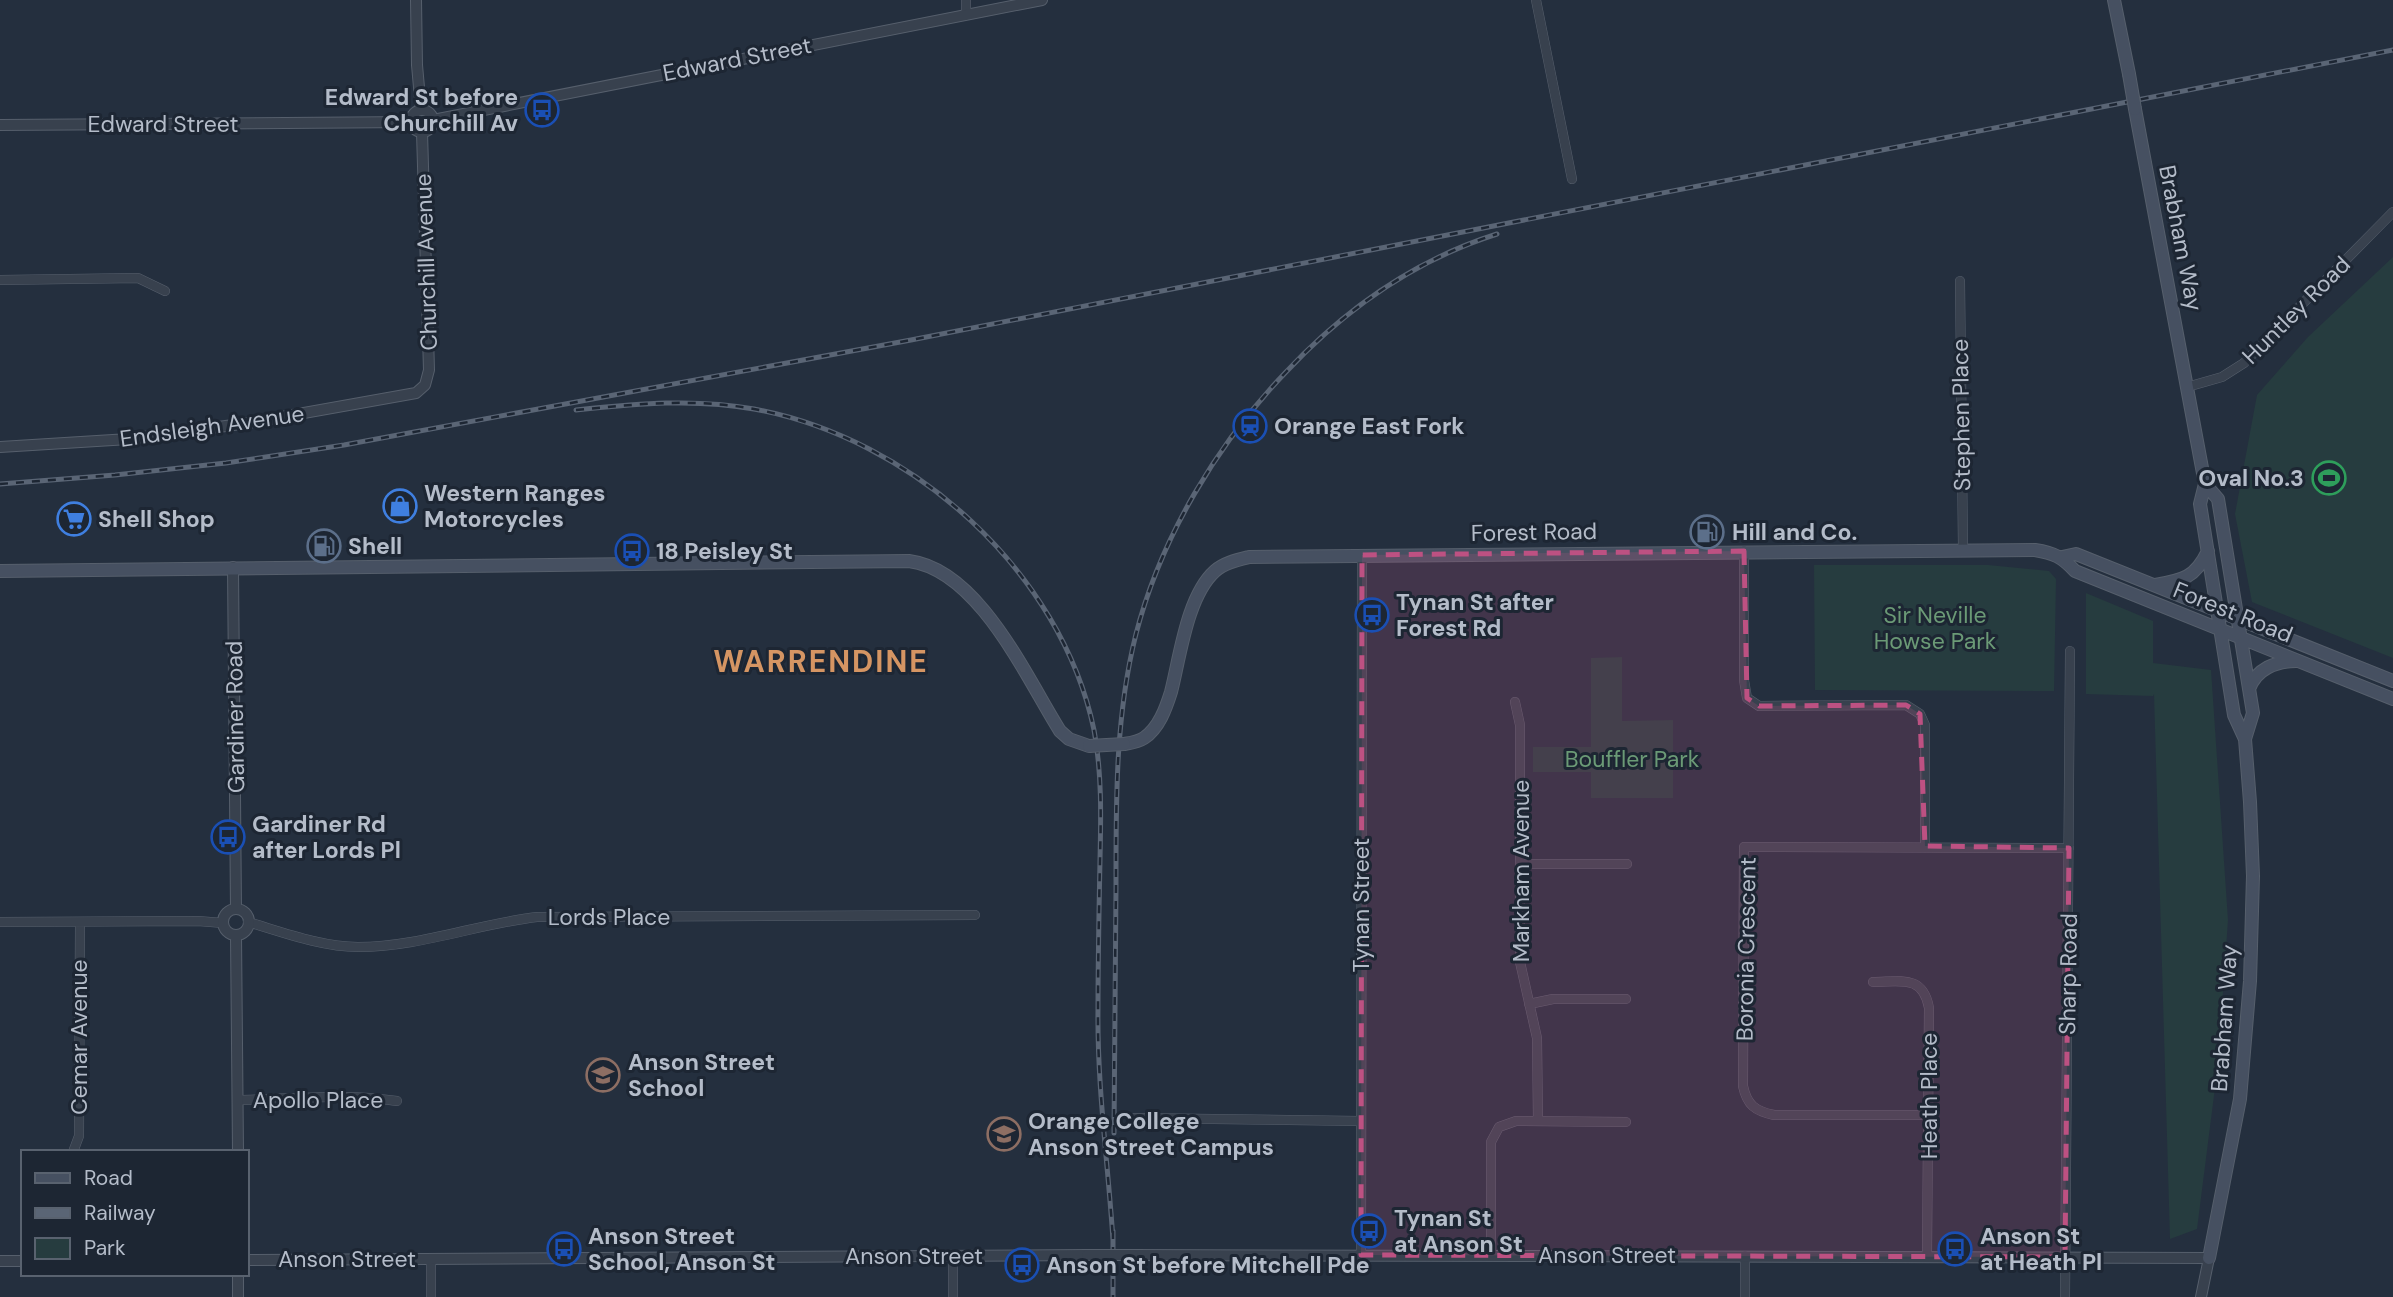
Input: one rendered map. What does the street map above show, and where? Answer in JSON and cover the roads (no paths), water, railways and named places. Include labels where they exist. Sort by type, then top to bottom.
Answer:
[{"type":"main road","name":"Brabham Way","points":[[2114,0],[2205,484],[2200,504],[2234,715],[2245,739],[2250,802],[2253,876],[2250,981],[2240,1099],[2209,1258]]},
{"type":"main road","name":"Brabham Way","points":[[2205,484],[2218,499],[2253,713],[2245,739]]},
{"type":"main road","name":"Forest Road","points":[[233,567],[922,562],[938,569],[965,592],[1011,648],[1060,731],[1069,739],[1089,746],[1124,744],[1144,738],[1161,718],[1168,701],[1197,598],[1204,584],[1215,571],[1227,563],[1250,557],[2035,550],[2054,553],[2062,557],[2075,571],[2393,699]]},
{"type":"main road","points":[[2154,586],[2182,580],[2198,570],[2208,551]]},
{"type":"main road","name":"Forest Road","points":[[2062,557],[2076,554],[2393,681]]},
{"type":"main road","points":[[0,571],[233,567]]},
{"type":"main road","points":[[2249,689],[2255,677],[2267,667],[2288,662],[2303,663]]},
{"type":"street","points":[[416,0],[421,110]]},
{"type":"street","points":[[966,0],[966,15]]},
{"type":"street","name":"Edward Street","points":[[433,120],[1042,0]]},
{"type":"street","points":[[1536,0],[1572,179]]},
{"type":"street","points":[[421,110],[428,112],[433,120],[429,130],[422,132],[413,128],[411,122],[412,116],[421,110]]},
{"type":"street","name":"Edward Street","points":[[0,125],[411,122]]},
{"type":"street","name":"Churchill Avenue","points":[[421,390],[429,370],[422,132]]},
{"type":"street","name":"Huntley Road","points":[[2187,387],[2222,377],[2244,363],[2393,212]]},
{"type":"street","points":[[0,280],[138,278],[165,291]]},
{"type":"street","name":"Stephen Place","points":[[1960,281],[1963,549]]},
{"type":"street","name":"Endsleigh Avenue","points":[[0,447],[143,438],[410,396],[421,390]]},
{"type":"street","points":[[1744,551],[1744,680],[1747,698],[1759,706],[1906,705],[1920,714],[1925,725],[1925,846]]},
{"type":"street","name":"Tynan Street","points":[[1361,1255],[1362,555]]},
{"type":"street","name":"Gardiner Road","points":[[233,567],[236,909]]},
{"type":"street","name":"Sharp Road","points":[[2065,1297],[2070,651]]},
{"type":"street","name":"Markham Avenue","points":[[1516,702],[1520,725],[1520,962],[1538,1038],[1538,1122]]},
{"type":"street","name":"Boronia Crescent","points":[[1929,1115],[1774,1115],[1751,1106],[1743,1086],[1744,847],[2069,848]]},
{"type":"street","points":[[1520,864],[1627,864]]},
{"type":"street","points":[[236,909],[246,914],[248,922],[246,929],[236,934],[229,933],[223,923],[228,912],[236,909]]},
{"type":"street","name":"Lords Place","points":[[248,922],[303,938],[356,947],[410,943],[502,921],[537,917],[975,915]]},
{"type":"street","points":[[0,922],[223,923]]},
{"type":"street","name":"Cemar Avenue","points":[[74,1150],[79,1136],[80,922]]},
{"type":"street","points":[[236,934],[238,1150]]},
{"type":"street","name":"Heath Place","points":[[1872,982],[1914,983],[1922,988],[1927,996],[1927,1256]]},
{"type":"street","points":[[1529,1004],[1553,999],[1626,999]]},
{"type":"street","name":"Apollo Place","points":[[238,1100],[342,1098],[397,1101]]},
{"type":"street","points":[[1135,1118],[1360,1121]]},
{"type":"street","points":[[1491,1255],[1492,1142],[1499,1127],[1507,1123],[1626,1122]]},
{"type":"street","points":[[953,1255],[953,1297]]},
{"type":"street","name":"Anson Street","points":[[248,1261],[953,1255],[2209,1258]]},
{"type":"street","points":[[1745,1256],[1745,1297]]},
{"type":"street","name":"Brabham Way","points":[[2201,1297],[2209,1258]]},
{"type":"street","points":[[431,1259],[431,1297]]},
{"type":"street","points":[[0,1261],[21,1261]]},
{"type":"street","points":[[238,1276],[238,1297]]},
{"type":"railway","points":[[0,484],[226,463],[344,445],[911,340],[2393,50]]},
{"type":"railway","points":[[1114,1133],[1116,824],[1120,728],[1136,634],[1160,562],[1176,527],[1215,461],[1261,400],[1308,349],[1357,308],[1409,273],[1497,234]]},
{"type":"railway","points":[[576,410],[665,403],[732,406],[754,409],[813,425],[869,449],[922,481],[971,521],[1014,566],[1049,617],[1076,672],[1094,730],[1098,762],[1101,811],[1098,1038],[1113,1240]]},
{"type":"railway","points":[[1113,1231],[1113,1297]]},
{"type":"place","name":"Edward St before Churchill Av","points":[[542,110]]},
{"type":"place","name":"Orange East Fork","points":[[1250,426]]},
{"type":"place","name":"Oval No.3","points":[[2329,478]]},
{"type":"place","name":"Western Ranges Motorcycles","points":[[400,506]]},
{"type":"place","name":"Shell Shop","points":[[74,519]]},
{"type":"place","name":"Hill and Co.","points":[[1707,532]]},
{"type":"place","name":"Shell","points":[[324,546]]},
{"type":"place","name":"18 Peisley St","points":[[632,551]]},
{"type":"place","name":"Tynan St after Forest Rd","points":[[1372,615]]},
{"type":"place","name":"Gardiner Rd after Lords Pl","points":[[228,837]]},
{"type":"place","name":"Anson Street School","points":[[603,1075]]},
{"type":"place","name":"Orange College Anson Street Campus","points":[[1004,1134]]},
{"type":"place","name":"Tynan St at Anson St","points":[[1369,1231]]},
{"type":"place","name":"Anson Street School, Anson St","points":[[564,1249]]},
{"type":"place","name":"Anson St at Heath Pl","points":[[1955,1249]]},
{"type":"place","name":"Anson St before Mitchell Pde","points":[[1022,1265]]},
{"type":"district","name":"WARRENDINE","points":[[821,662]]},
{"type":"park label","name":"Sir Neville Howse Park","points":[[1935,628]]},
{"type":"park label","name":"Bouffler Park","points":[[1632,759]]}]
